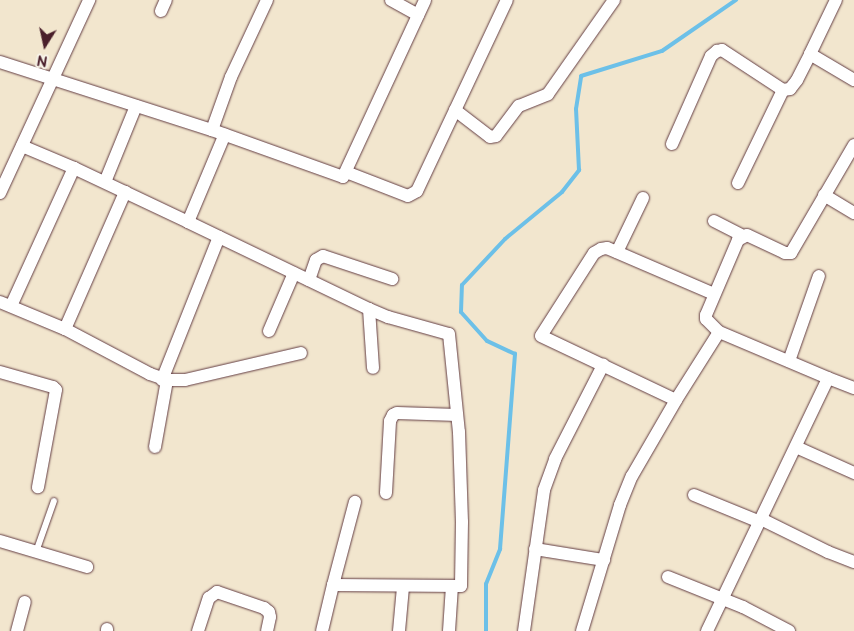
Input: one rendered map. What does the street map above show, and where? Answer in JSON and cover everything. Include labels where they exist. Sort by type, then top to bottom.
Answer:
[{"type":"street","points":[[0,193],[89,0]]},
{"type":"street","points":[[212,130],[231,77],[267,0]]},
{"type":"street","points":[[391,0],[418,16]]},
{"type":"street","points":[[0,62],[225,134],[343,177],[425,0]]},
{"type":"street","points":[[346,172],[408,196],[414,195],[507,0]]},
{"type":"street","points":[[455,110],[490,137],[496,136],[519,106],[548,94],[614,0]]},
{"type":"street","points":[[672,144],[712,56],[717,51],[722,50],[784,90],[790,89],[810,54],[836,0]]},
{"type":"street","points":[[810,54],[854,80]]},
{"type":"street","points":[[738,183],[784,90]]},
{"type":"street","points":[[105,182],[136,106]]},
{"type":"street","points":[[188,222],[225,134]]},
{"type":"street","points":[[714,221],[743,236],[747,236],[785,253],[791,253],[854,145]]},
{"type":"street","points":[[22,146],[105,182],[369,309],[388,317],[449,334],[457,415],[462,522],[461,586],[333,585]]},
{"type":"street","points":[[74,168],[5,304],[65,329],[165,380],[185,380],[301,353]]},
{"type":"street","points":[[65,329],[126,192]]},
{"type":"street","points":[[824,194],[854,213]]},
{"type":"street","points":[[617,252],[643,198]]},
{"type":"street","points":[[743,236],[738,240],[714,294],[706,319],[719,332],[854,388]]},
{"type":"street","points":[[155,448],[165,380],[220,237]]},
{"type":"street","points":[[676,400],[541,336],[594,253],[600,249],[617,252],[714,294]]},
{"type":"street","points":[[309,280],[316,260],[323,256],[392,279]]},
{"type":"street","points":[[269,331],[294,273]]},
{"type":"street","points":[[790,361],[819,276]]},
{"type":"street","points":[[369,309],[373,368]]},
{"type":"street","points":[[582,631],[620,505],[632,476],[676,400],[719,332]]},
{"type":"street","points":[[524,631],[541,503],[548,476],[603,365]]},
{"type":"street","points":[[0,372],[53,387],[56,390],[38,487]]},
{"type":"street","points":[[706,631],[828,378]]},
{"type":"street","points":[[386,493],[390,421],[393,415],[397,413],[457,415]]},
{"type":"street","points":[[796,447],[854,473]]},
{"type":"street","points":[[694,495],[761,520],[828,552],[854,562]]},
{"type":"street","points":[[322,631],[355,502]]},
{"type":"street","points":[[0,541],[87,567]]},
{"type":"street","points":[[535,549],[604,560]]},
{"type":"street","points":[[668,577],[722,599],[789,631]]},
{"type":"street","points":[[449,631],[452,586]]},
{"type":"street","points":[[399,631],[403,587]]},
{"type":"street","points":[[198,631],[208,598],[217,592],[264,608],[269,612],[270,617],[267,631]]},
{"type":"street","points":[[17,631],[25,602]]},
{"type":"lane","points":[[36,552],[54,501]]},
{"type":"waterway","points":[[486,631],[486,584],[500,549],[515,354],[487,341],[461,312],[462,285],[505,239],[562,192],[579,170],[576,109],[581,76],[662,51],[736,0]]}]
